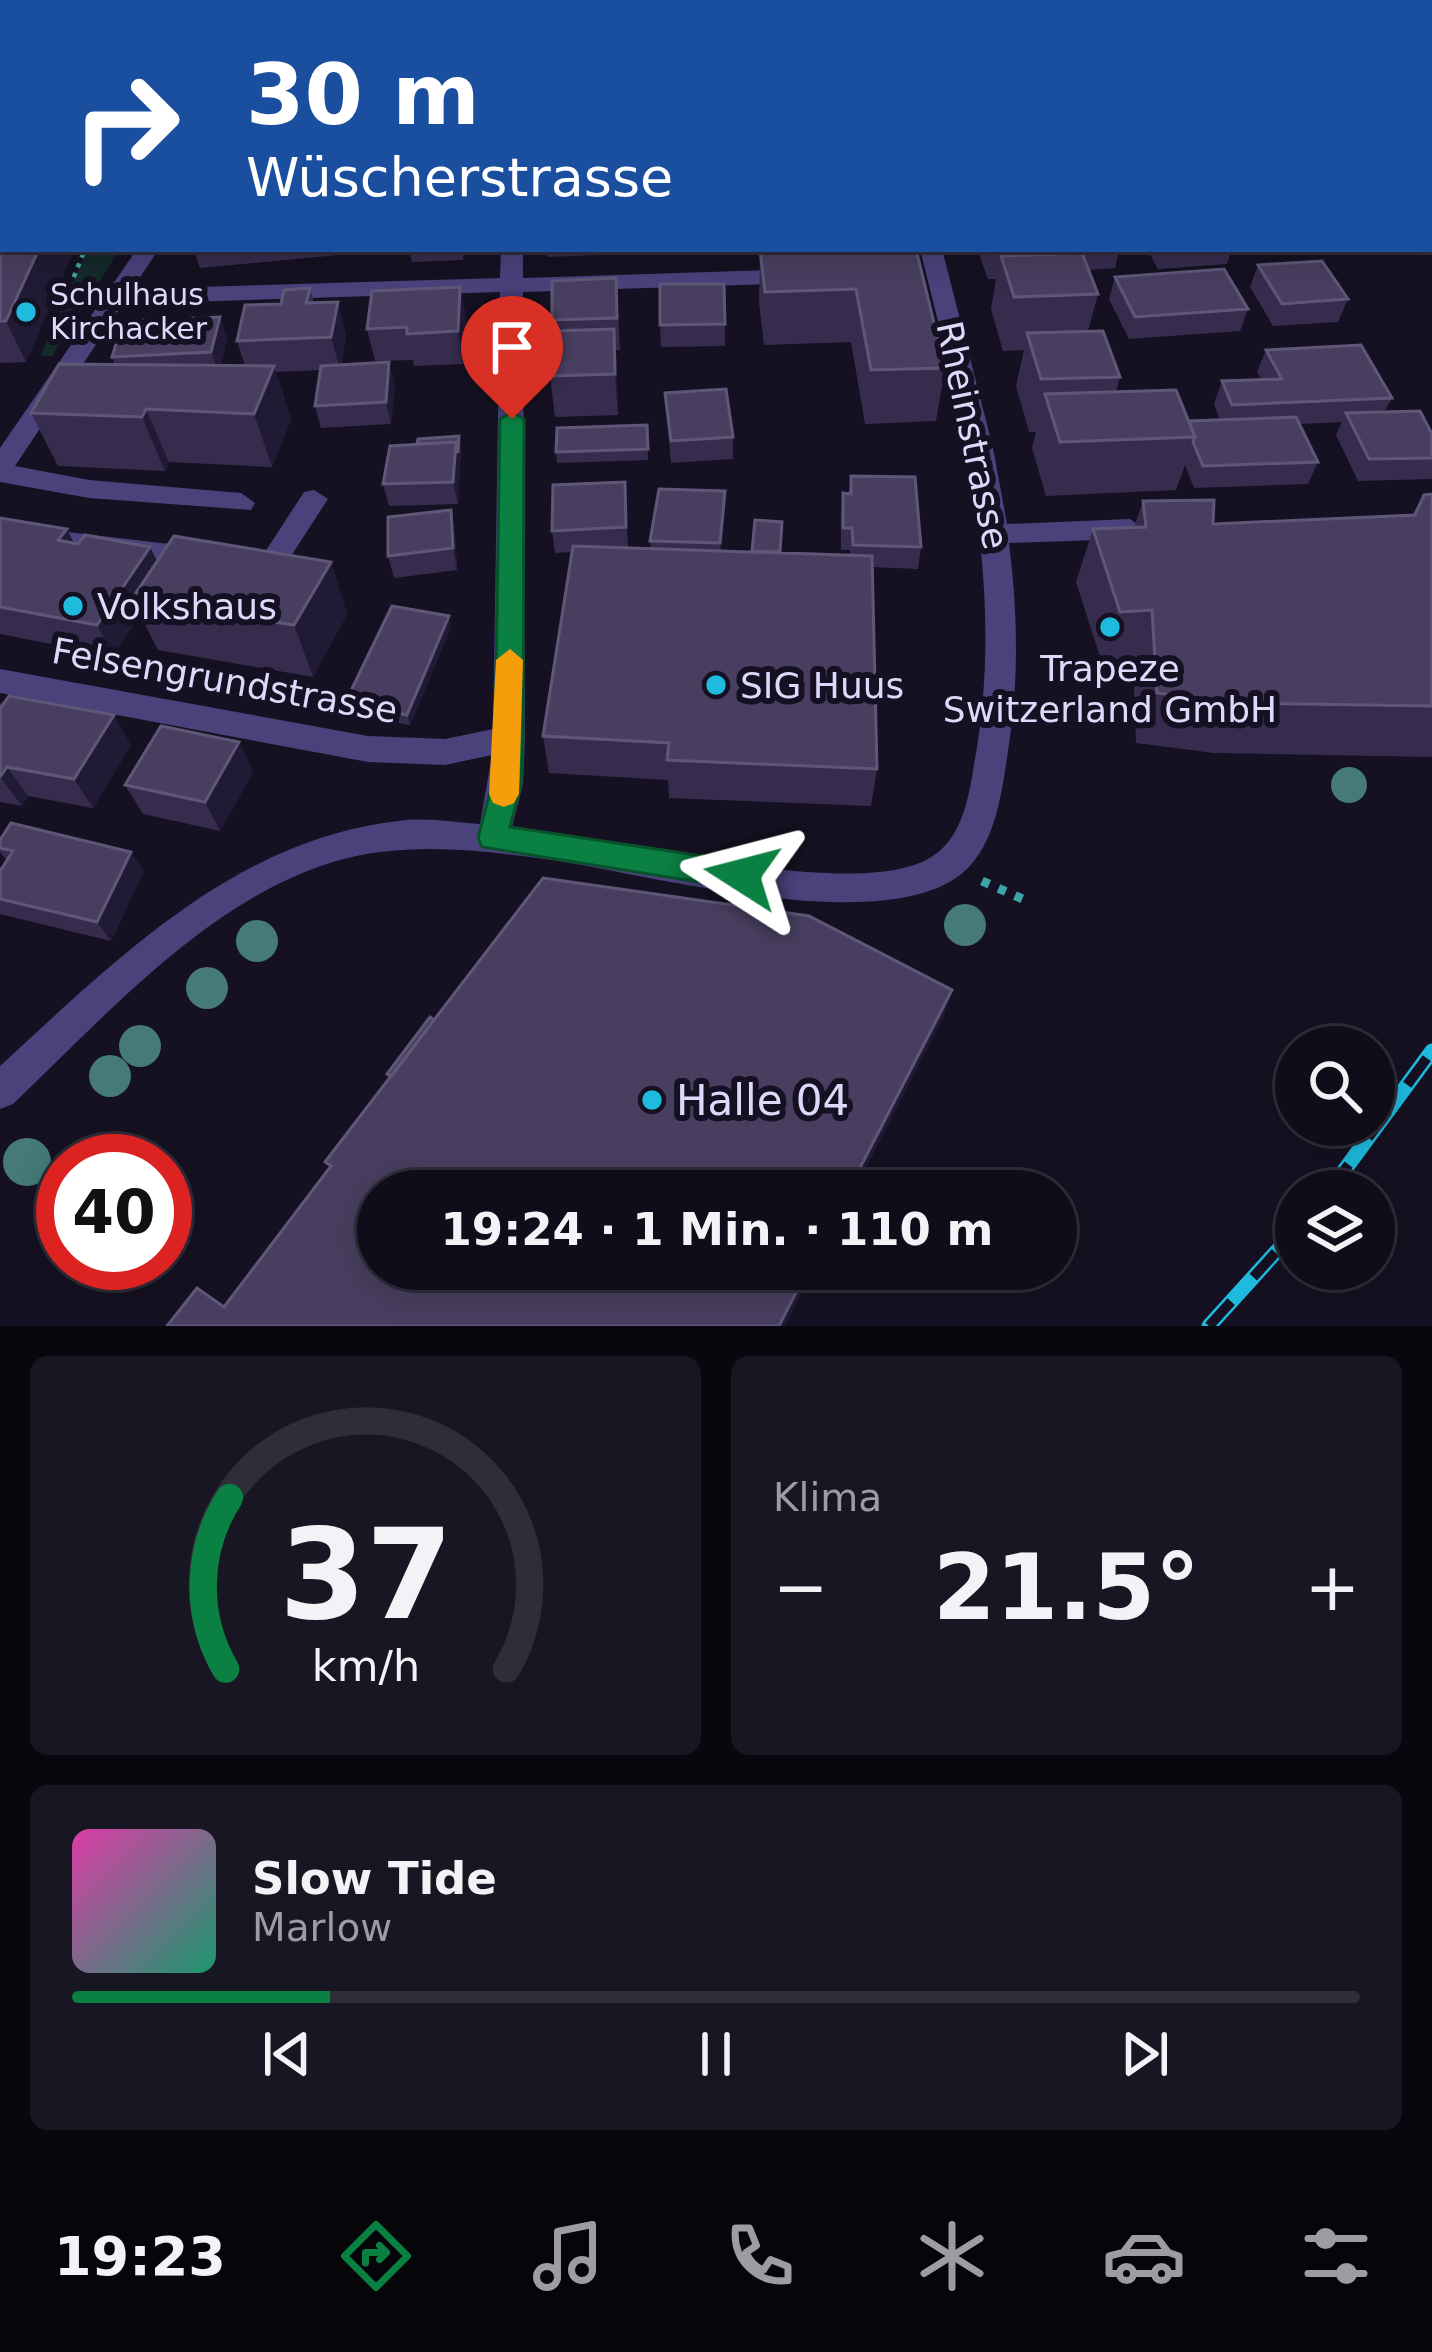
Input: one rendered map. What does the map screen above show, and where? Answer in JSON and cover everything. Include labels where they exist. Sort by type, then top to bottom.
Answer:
[{"type":"street","points":[[146,252],[0,471],[89,489],[241,503]]},
{"type":"street","points":[[493,838],[506,784],[509,739],[512,252]]},
{"type":"street","name":"Rheinstrasse","points":[[0,1091],[210,904],[295,859],[396,835],[493,838],[816,886],[914,882],[952,862],[977,826],[995,746],[1004,620],[998,534],[927,264]]},
{"type":"street","points":[[119,297],[819,275]]},
{"type":"street","points":[[0,533],[270,566],[314,499]]},
{"type":"street","points":[[998,534],[1160,528]]},
{"type":"street","name":"Felsengrundstrasse","points":[[0,681],[368,749],[445,752],[509,739]]},
{"type":"path","points":[[56,299],[65,299],[84,252]]},
{"type":"green space","points":[[87,252],[118,252],[52,356],[40,356]]},
{"type":"building","points":[[0,252],[38,252],[6,321],[0,321]]},
{"type":"building","points":[[760,252],[917,252],[945,368],[871,370],[856,289],[765,292]]},
{"type":"building","points":[[1082,253],[1098,294],[1014,297],[1001,256]]},
{"type":"building","points":[[1322,261],[1348,299],[1282,304],[1258,265]]},
{"type":"building","points":[[1224,269],[1248,309],[1135,317],[1115,277]]},
{"type":"building","points":[[616,278],[617,318],[552,320],[552,281]]},
{"type":"building","points":[[660,284],[724,284],[725,324],[660,325]]},
{"type":"building","points":[[460,287],[458,331],[407,334],[407,327],[367,329],[372,291]]},
{"type":"building","points":[[310,288],[306,303],[338,302],[331,337],[237,341],[245,305],[281,304],[284,290]]},
{"type":"building","points":[[220,317],[211,352],[112,357],[123,321]]},
{"type":"building","points":[[614,329],[615,374],[550,376],[552,331]]},
{"type":"building","points":[[1103,331],[1120,377],[1041,379],[1027,333]]},
{"type":"building","points":[[1361,345],[1392,398],[1232,405],[1222,381],[1282,379],[1266,350]]},
{"type":"building","points":[[389,362],[386,402],[315,406],[321,366]]},
{"type":"building","points":[[59,364],[274,366],[254,414],[146,409],[142,417],[31,413]]},
{"type":"building","points":[[726,389],[733,437],[671,441],[665,393]]},
{"type":"building","points":[[1176,390],[1195,437],[1060,442],[1045,394]]},
{"type":"building","points":[[1420,411],[1432,434],[1432,458],[1369,459],[1346,413]]},
{"type":"building","points":[[1296,417],[1318,462],[1203,466],[1189,421]]},
{"type":"building","points":[[647,425],[648,449],[556,452],[557,428]]},
{"type":"building","points":[[459,436],[458,453],[456,442],[417,444],[418,439]]},
{"type":"building","points":[[456,442],[453,482],[383,484],[390,446]]},
{"type":"building","points":[[851,476],[915,477],[921,547],[853,545],[852,528],[843,528],[843,493],[851,494]]},
{"type":"building","points":[[625,482],[626,527],[552,531],[553,485]]},
{"type":"building","points":[[659,489],[725,491],[720,543],[650,541]]},
{"type":"building","points":[[1432,494],[1432,706],[1239,703],[1157,693],[1152,610],[1120,612],[1093,529],[1146,527],[1143,501],[1214,500],[1213,524],[1415,515],[1424,495]]},
{"type":"building","points":[[451,510],[453,548],[388,556],[388,517]]},
{"type":"building","points":[[0,518],[67,529],[58,540],[78,544],[85,535],[150,547],[97,625],[0,607]]},
{"type":"building","points":[[755,520],[782,522],[780,552],[752,551]]},
{"type":"building","points":[[174,536],[331,562],[294,625],[132,599]]},
{"type":"building","name":"SIG Huus","points":[[573,546],[872,556],[877,769],[667,760],[669,743],[543,736]]},
{"type":"building","points":[[392,606],[449,616],[407,715],[345,703]]},
{"type":"building","points":[[9,696],[114,715],[74,779],[7,767],[0,777],[0,709]]},
{"type":"building","points":[[161,726],[239,742],[205,802],[125,785]]},
{"type":"building","points":[[11,823],[131,852],[97,922],[0,899],[0,871],[13,851],[0,848],[0,840]]},
{"type":"building","name":"Halle 04","points":[[543,878],[809,916],[952,990],[859,1170],[357,1170],[357,1290],[797,1290],[779,1326],[167,1326],[197,1288],[224,1307],[331,1166],[325,1162]]},
{"type":"building","points":[[430,1017],[434,1020],[391,1077],[387,1074]]},
{"type":"railway","points":[[1344,1170],[1432,1051]]},
{"type":"railway","points":[[1209,1326],[1275,1253]]},
{"type":"slow traffic","points":[[504,794],[510,660]]},
{"type":"place","name":"Schulhaus Kirchacker","points":[[26,312]]},
{"type":"place","name":"Volkshaus","points":[[73,606]]},
{"type":"place","name":"Trapeze Switzerland GmbH","points":[[1110,627]]},
{"type":"place","name":"SIG Huus","points":[[716,685]]},
{"type":"place","name":"Halle 04","points":[[652,1100]]},
{"type":"route","points":[[512,419],[509,739],[506,784],[493,838],[742,875]]}]
